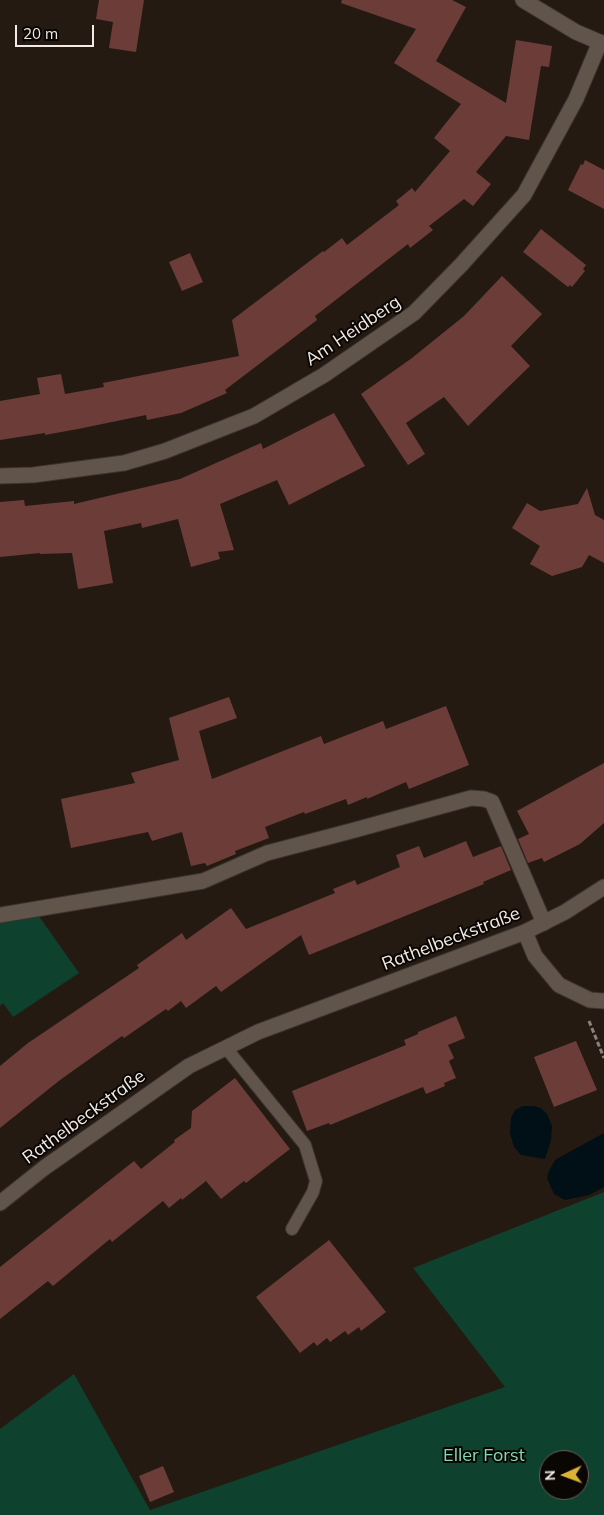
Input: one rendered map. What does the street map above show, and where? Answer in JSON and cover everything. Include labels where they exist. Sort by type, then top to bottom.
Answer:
[{"type":"street","points":[[523,0],[549,7],[576,32],[602,43]]},
{"type":"street","name":"Am Heidberg","points":[[0,476],[33,475],[124,463],[165,451],[254,416],[324,375],[414,313],[461,265],[524,195],[576,99],[602,43]]},
{"type":"street","name":"Rathelbeckstraße","points":[[0,915],[203,881],[267,853],[351,832],[471,798],[492,802],[544,923],[525,932],[258,1032],[189,1066],[44,1168],[0,1203]]},
{"type":"street","points":[[544,923],[604,887]]},
{"type":"street","points":[[525,932],[535,956],[559,985],[590,1000],[604,1002]]},
{"type":"lane","points":[[226,1048],[305,1146],[316,1181],[313,1192],[292,1228]]},
{"type":"path","points":[[589,1021],[604,1058]]},
{"type":"green space","points":[[36,912],[79,973],[13,1017],[3,1003],[0,1006],[0,918]]},
{"type":"green space","name":"Eller Forst","points":[[604,1192],[604,1515],[0,1515],[0,1429],[74,1374],[150,1510],[505,1387],[413,1268]]},
{"type":"shaded area","points":[[523,1106],[541,1108],[547,1114],[552,1126],[551,1140],[545,1159],[521,1155],[514,1147],[510,1133],[511,1118],[515,1110]]},
{"type":"shaded area","points":[[604,1133],[604,1187],[589,1195],[565,1200],[554,1194],[547,1178],[555,1160]]},
{"type":"building","points":[[99,0],[144,0],[136,52],[109,48],[113,22],[96,19]]},
{"type":"building","points":[[342,0],[452,0],[466,7],[436,61],[506,103],[516,40],[552,46],[549,67],[541,66],[529,140],[506,136],[476,172],[491,184],[473,206],[464,199],[429,226],[433,230],[410,248],[408,244],[315,316],[317,320],[225,390],[227,393],[181,413],[147,420],[146,415],[45,435],[45,433],[0,440],[0,401],[40,394],[37,378],[61,374],[65,394],[104,387],[103,383],[239,356],[232,320],[323,251],[342,238],[347,245],[399,205],[396,201],[412,188],[415,192],[450,151],[434,138],[461,104],[394,63],[416,29],[341,3]]},
{"type":"building","points":[[585,160],[604,170],[604,209],[568,190],[581,164],[583,165]]},
{"type":"building","points":[[541,229],[586,265],[583,269],[585,271],[572,287],[570,285],[568,287],[523,252]]},
{"type":"building","points":[[190,253],[203,282],[182,291],[169,262]]},
{"type":"building","points":[[502,276],[542,314],[511,346],[530,366],[468,426],[444,397],[406,423],[425,454],[408,465],[361,394],[412,358],[464,316]]},
{"type":"building","points":[[334,413],[365,466],[289,505],[277,480],[220,504],[234,550],[218,552],[220,559],[191,567],[178,519],[142,528],[141,523],[104,531],[113,583],[78,589],[72,553],[40,553],[0,557],[0,502],[24,500],[25,506],[74,501],[74,504],[180,479],[261,443],[263,449]]},
{"type":"building","points":[[587,488],[595,515],[604,520],[604,563],[589,555],[582,567],[552,576],[530,564],[540,546],[512,528],[527,503],[540,511],[578,504]]},
{"type":"building","points":[[229,697],[237,718],[199,731],[212,779],[321,736],[324,744],[383,721],[386,729],[446,706],[469,765],[409,789],[406,782],[367,799],[367,797],[348,805],[346,799],[265,827],[269,838],[235,851],[236,854],[207,866],[205,863],[191,866],[182,832],[152,841],[148,832],[71,848],[61,799],[135,783],[131,773],[179,760],[169,718]]},
{"type":"building","points":[[604,763],[604,823],[580,844],[544,862],[542,858],[528,863],[518,839],[529,834],[517,811]]},
{"type":"building","points":[[466,841],[473,857],[501,846],[511,870],[483,882],[484,884],[309,955],[301,935],[221,992],[216,986],[186,1008],[181,1001],[124,1038],[122,1036],[60,1080],[0,1128],[0,1066],[28,1043],[139,968],[137,965],[182,933],[186,940],[231,908],[246,929],[335,893],[333,889],[355,880],[357,885],[400,867],[396,855],[419,846],[424,858]]},
{"type":"building","points":[[456,1016],[465,1038],[448,1045],[454,1058],[449,1061],[456,1078],[444,1083],[445,1086],[426,1094],[423,1087],[330,1125],[329,1123],[307,1131],[292,1091],[406,1045],[404,1040]]},
{"type":"building","points":[[576,1041],[597,1090],[554,1107],[534,1057]]},
{"type":"building","points":[[235,1078],[290,1149],[246,1183],[244,1181],[221,1199],[206,1181],[169,1208],[163,1201],[112,1242],[110,1239],[53,1286],[48,1281],[0,1319],[0,1267],[134,1161],[141,1169],[175,1142],[174,1140],[191,1128],[192,1111]]},
{"type":"building","points":[[329,1240],[386,1312],[361,1331],[359,1327],[348,1335],[345,1331],[330,1342],[327,1338],[317,1346],[314,1342],[300,1353],[256,1297]]},
{"type":"building","points":[[163,1466],[174,1492],[150,1502],[139,1476]]}]
